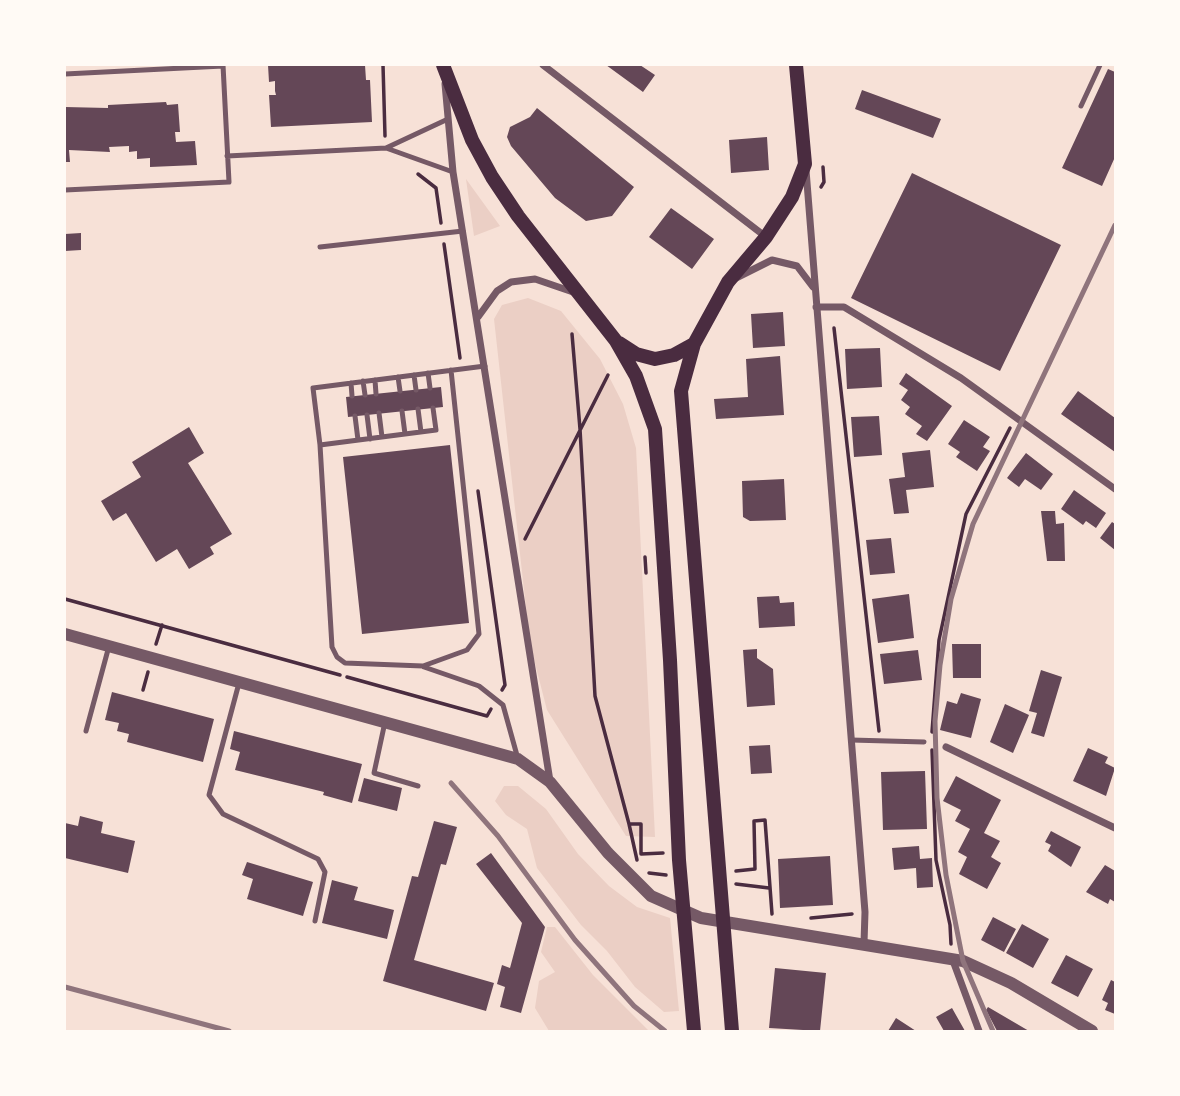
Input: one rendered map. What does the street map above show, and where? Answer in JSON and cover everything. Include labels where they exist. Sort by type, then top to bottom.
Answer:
[{"type":"main road","points":[[732,1031],[723,877],[681,391],[694,344],[728,282],[766,237],[792,197],[806,164],[796,65]]},
{"type":"main road","points":[[443,67],[472,141],[492,177],[518,216],[616,341],[636,376],[655,429],[670,660],[679,860],[694,1031]]},
{"type":"main road","points":[[616,341],[636,354],[655,359],[674,355],[694,344]]},
{"type":"street","points":[[543,65],[766,237]]},
{"type":"street","points":[[443,67],[453,172],[550,782]]},
{"type":"street","points":[[806,164],[865,912],[864,943]]},
{"type":"street","points":[[728,282],[772,260],[797,266],[814,288]]},
{"type":"street","points":[[477,318],[497,291],[511,282],[523,279],[550,282],[582,296]]},
{"type":"street","points":[[816,307],[844,307],[961,378],[1115,489]]},
{"type":"street","points":[[65,634],[518,759],[550,782],[608,853],[651,896],[701,918],[951,957],[1011,983],[1092,1031]]},
{"type":"street","points":[[946,747],[1115,828]]},
{"type":"street","points":[[951,957],[979,1031]]},
{"type":"lane","points":[[65,74],[223,65],[229,182],[65,190]]},
{"type":"lane","points":[[1081,106],[1100,65]]},
{"type":"lane","points":[[227,156],[386,148],[448,119]]},
{"type":"lane","points":[[386,148],[453,172]]},
{"type":"lane","points":[[320,247],[463,231]]},
{"type":"lane","points":[[485,366],[313,388],[320,445],[331,648],[345,663],[423,666],[478,686],[503,705],[518,759]]},
{"type":"lane","points":[[423,666],[467,650],[479,634],[451,370]]},
{"type":"lane","points":[[428,373],[430,388]]},
{"type":"lane","points":[[414,375],[416,390]]},
{"type":"lane","points":[[398,377],[400,391]]},
{"type":"lane","points":[[375,380],[376,394]]},
{"type":"lane","points":[[363,381],[365,395]]},
{"type":"lane","points":[[351,383],[352,396]]},
{"type":"lane","points":[[320,445],[436,430],[433,408]]},
{"type":"lane","points":[[418,409],[421,432]]},
{"type":"lane","points":[[402,411],[405,434]]},
{"type":"lane","points":[[379,413],[382,437]]},
{"type":"lane","points":[[367,415],[370,439]]},
{"type":"lane","points":[[355,416],[358,440]]},
{"type":"lane","points":[[86,731],[109,646]]},
{"type":"lane","points":[[239,682],[209,796],[223,814],[317,859],[325,872],[315,921]]},
{"type":"lane","points":[[385,722],[374,774],[418,786]]},
{"type":"lane","points":[[851,740],[924,742]]},
{"type":"path","points":[[383,65],[386,148]]},
{"type":"path","points":[[816,194],[824,182],[822,160]]},
{"type":"path","points":[[416,172],[436,188],[462,369]]},
{"type":"path","points":[[830,307],[838,351],[880,740]]},
{"type":"path","points":[[572,334],[580,429],[594,696],[629,824],[640,824],[641,854],[664,853]]},
{"type":"path","points":[[520,549],[608,375]]},
{"type":"path","points":[[951,957],[950,925],[936,860],[932,789],[932,704],[939,640],[966,514],[1016,417]]},
{"type":"path","points":[[65,599],[487,716],[505,685],[477,479]]},
{"type":"path","points":[[723,877],[755,869],[754,821],[765,820],[771,914],[781,915]]},
{"type":"path","points":[[803,917],[865,912]]},
{"type":"shaded area","points":[[466,179],[500,226],[474,236]]},
{"type":"shaded area","points":[[528,298],[561,311],[600,359],[623,404],[636,448],[655,837],[626,836],[547,710],[530,644],[494,319],[502,305]]},
{"type":"shaded area","points":[[504,786],[518,786],[546,809],[578,854],[609,886],[637,907],[670,918],[679,1011],[664,1012],[635,987],[607,951],[581,925],[537,868],[527,829],[506,815],[495,801]]},
{"type":"shaded area","points":[[547,927],[555,927],[593,975],[649,1031],[549,1031],[535,1008],[539,981],[555,972],[541,952]]},
{"type":"building","points":[[268,65],[365,65],[366,80],[370,80],[372,122],[271,127],[269,95],[276,95],[275,81],[269,82]]},
{"type":"building","points":[[606,65],[640,65],[655,75],[643,92]]},
{"type":"building","points":[[1108,69],[1115,72],[1115,157],[1102,186],[1062,168]]},
{"type":"building","points":[[862,90],[941,119],[933,138],[855,109]]},
{"type":"building","points":[[166,102],[167,105],[178,104],[180,132],[175,132],[176,142],[195,141],[197,165],[150,167],[150,158],[137,159],[137,151],[129,152],[129,146],[109,147],[110,152],[69,150],[70,162],[65,162],[65,107],[108,108],[108,105]]},
{"type":"building","points":[[537,108],[634,187],[612,216],[586,221],[555,198],[511,146],[507,137],[510,127],[530,117]]},
{"type":"building","points":[[767,137],[769,170],[731,173],[729,140]]},
{"type":"building","points":[[912,173],[1061,245],[1000,371],[851,298]]},
{"type":"building","points":[[671,208],[714,239],[692,269],[649,237]]},
{"type":"building","points":[[81,233],[81,250],[65,251],[65,234]]},
{"type":"building","points":[[783,312],[785,346],[753,348],[751,314]]},
{"type":"building","points":[[880,348],[882,387],[847,389],[845,349]]},
{"type":"building","points":[[780,356],[784,415],[716,419],[714,399],[748,397],[746,359]]},
{"type":"building","points":[[906,373],[952,406],[927,441],[916,434],[922,426],[905,414],[910,407],[901,400],[908,390],[899,384]]},
{"type":"building","points":[[441,387],[443,407],[348,417],[346,397]]},
{"type":"building","points":[[1078,391],[1115,418],[1115,452],[1061,414]]},
{"type":"building","points":[[879,416],[882,455],[854,457],[851,417]]},
{"type":"building","points":[[964,420],[990,437],[983,447],[990,451],[977,471],[956,457],[960,452],[948,444]]},
{"type":"building","points":[[189,427],[204,453],[188,463],[232,534],[210,547],[214,554],[189,569],[177,549],[156,562],[126,513],[113,521],[101,501],[141,477],[132,462]]},
{"type":"building","points":[[450,445],[469,623],[362,634],[343,457]]},
{"type":"building","points":[[930,450],[934,487],[906,490],[909,513],[894,514],[889,479],[905,477],[902,453]]},
{"type":"building","points":[[1026,453],[1053,474],[1041,490],[1025,479],[1019,487],[1007,478]]},
{"type":"building","points":[[784,479],[786,520],[750,521],[743,517],[742,481]]},
{"type":"building","points":[[1074,490],[1106,513],[1096,528],[1086,521],[1083,525],[1061,509]]},
{"type":"building","points":[[1041,511],[1055,511],[1056,524],[1064,523],[1065,561],[1047,561]]},
{"type":"building","points":[[1112,522],[1115,524],[1115,550],[1100,538]]},
{"type":"building","points":[[891,538],[895,573],[870,575],[866,540]]},
{"type":"building","points":[[909,594],[914,638],[878,643],[872,599]]},
{"type":"building","points":[[779,596],[780,603],[794,602],[795,626],[759,628],[757,597]]},
{"type":"building","points":[[952,644],[981,644],[981,678],[953,678]]},
{"type":"building","points":[[757,649],[757,658],[773,669],[775,705],[747,707],[743,650]]},
{"type":"building","points":[[918,650],[922,680],[884,684],[880,654]]},
{"type":"building","points":[[1041,670],[1062,677],[1044,737],[1031,733],[1037,713],[1029,711]]},
{"type":"building","points":[[112,692],[214,719],[203,762],[127,742],[129,734],[117,731],[119,723],[105,720]]},
{"type":"building","points":[[961,693],[981,699],[971,738],[940,730],[947,701],[957,704]]},
{"type":"building","points":[[1005,704],[1029,715],[1013,753],[990,742]]},
{"type":"building","points":[[234,731],[362,764],[352,803],[323,795],[324,792],[235,770],[240,752],[230,749]]},
{"type":"building","points":[[770,745],[772,773],[751,774],[749,746]]},
{"type":"building","points":[[1088,748],[1108,757],[1105,763],[1115,768],[1106,796],[1073,781]]},
{"type":"building","points":[[925,771],[927,829],[883,830],[881,772]]},
{"type":"building","points":[[956,776],[1001,800],[984,833],[1000,841],[991,857],[1001,863],[987,889],[959,874],[967,857],[958,852],[970,829],[955,821],[961,810],[943,801]]},
{"type":"building","points":[[364,778],[402,788],[397,811],[358,801]]},
{"type":"building","points":[[80,816],[103,822],[101,833],[135,841],[128,873],[65,858],[65,823],[78,826]]},
{"type":"building","points":[[434,821],[457,827],[446,865],[441,864],[414,960],[494,983],[486,1011],[383,981],[412,876],[418,877]]},
{"type":"building","points":[[1051,831],[1081,847],[1071,867],[1048,851],[1051,845],[1045,842]]},
{"type":"building","points":[[919,846],[920,859],[932,858],[933,887],[917,888],[916,868],[894,870],[892,848]]},
{"type":"building","points":[[491,853],[545,927],[521,1013],[500,1007],[505,987],[497,984],[502,965],[510,968],[522,923],[476,864]]},
{"type":"building","points":[[830,856],[833,905],[780,908],[778,859]]},
{"type":"building","points":[[247,862],[313,882],[303,916],[247,899],[253,879],[242,875]]},
{"type":"building","points":[[1105,865],[1115,871],[1115,902],[1110,899],[1108,904],[1086,892]]},
{"type":"building","points":[[332,880],[358,887],[354,900],[394,910],[387,939],[322,923]]},
{"type":"building","points":[[993,917],[1016,929],[1004,952],[981,940]]},
{"type":"building","points":[[1022,924],[1049,939],[1033,968],[1006,953]]},
{"type":"building","points":[[1066,955],[1093,969],[1078,997],[1051,983]]},
{"type":"building","points":[[775,968],[826,973],[820,1031],[769,1028]]},
{"type":"building","points":[[1111,980],[1115,982],[1115,1014],[1105,1010],[1108,1003],[1102,1000]]},
{"type":"building","points":[[988,1007],[1029,1031],[997,1031],[986,1010]]},
{"type":"building","points":[[952,1008],[965,1031],[944,1031],[936,1017]]},
{"type":"building","points":[[896,1018],[916,1031],[888,1031]]},
{"type":"railway","points":[[993,1031],[963,961],[946,875],[937,798],[935,721],[940,665],[951,599],[973,524],[1115,225]]},
{"type":"railway","points":[[451,783],[498,836],[575,940],[634,1006],[665,1031]]},
{"type":"railway","points":[[65,987],[229,1031]]}]
